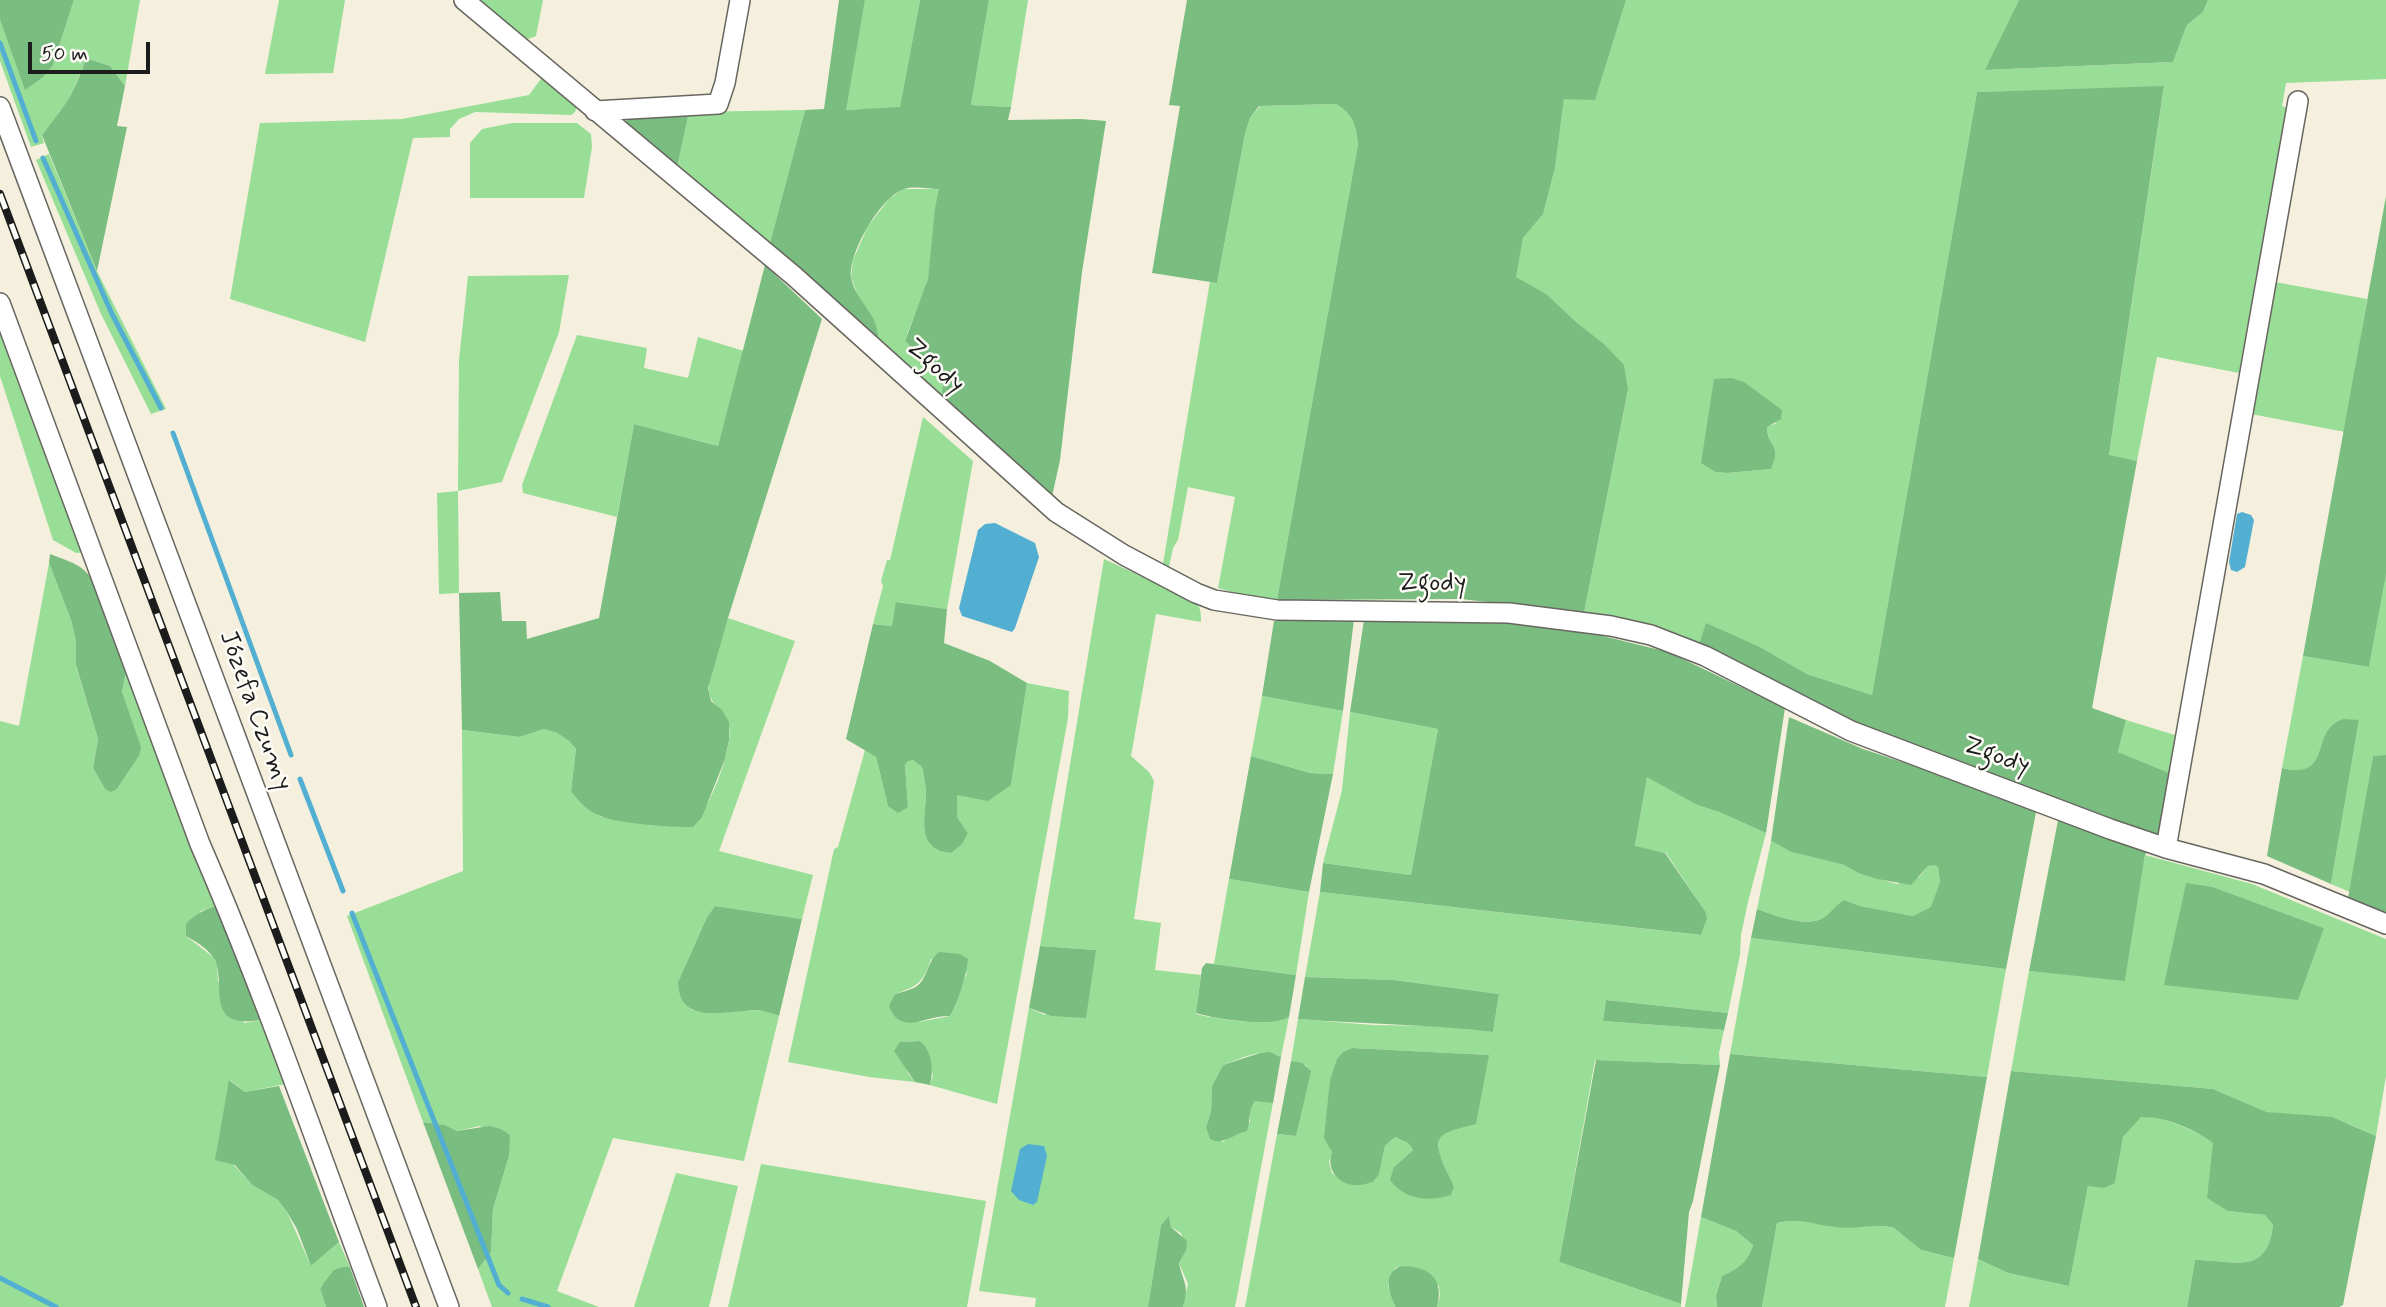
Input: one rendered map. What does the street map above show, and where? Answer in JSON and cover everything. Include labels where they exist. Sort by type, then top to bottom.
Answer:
[{"type":"street","name":"Zgody","points":[[464,0],[794,276],[1056,512],[1124,555],[1196,593],[1214,600],[1277,610],[1509,613],[1611,626],[1651,635],[1705,656],[1851,731],[2166,848],[2264,874],[2386,924]]},
{"type":"street","points":[[595,111],[718,104],[725,83],[740,0]]},
{"type":"street","points":[[2166,848],[2298,101]]},
{"type":"street","name":"Józefa Czumy","points":[[0,107],[449,1307]]},
{"type":"street","points":[[0,303],[200,844],[229,911],[298,1090],[377,1307]]},
{"type":"green space","points":[[0,0],[74,0],[53,65],[43,77],[25,90],[0,20]]},
{"type":"green space","points":[[74,0],[140,0],[125,86],[110,66],[86,58],[68,99],[42,135],[44,143],[31,147],[0,61],[0,20],[25,89],[53,65]]},
{"type":"green space","points":[[279,0],[345,0],[333,73],[265,74]]},
{"type":"green space","points":[[479,0],[543,0],[536,36],[526,40]]},
{"type":"green space","points":[[839,0],[865,0],[846,110],[900,107],[920,0],[989,0],[971,105],[1011,107],[1008,120],[1106,121],[1082,272],[1060,460],[1051,501],[941,398],[944,378],[905,341],[928,279],[939,189],[902,190],[884,204],[860,241],[851,277],[854,288],[875,322],[878,335],[875,339],[770,243],[805,110],[824,109]]},
{"type":"green space","points":[[865,0],[920,0],[900,108],[845,110]]},
{"type":"green space","points":[[989,0],[1028,0],[1011,107],[971,105]]},
{"type":"green space","points":[[1187,0],[1626,0],[1595,100],[1564,99],[1555,168],[1543,214],[1523,238],[1516,277],[1546,294],[1603,343],[1624,365],[1628,390],[1584,613],[1461,599],[1277,600],[1358,144],[1357,137],[1350,116],[1336,104],[1259,106],[1250,118],[1245,134],[1217,283],[1152,273],[1180,106],[1169,105]]},
{"type":"green space","points":[[1626,0],[2019,0],[1986,70],[2173,62],[2187,25],[2203,12],[2208,0],[2386,0],[2386,79],[2286,83],[2282,106],[2287,108],[2239,373],[2157,357],[2137,461],[2109,456],[2164,87],[1977,92],[1872,695],[1807,674],[1760,647],[1706,624],[1698,647],[1671,633],[1584,613],[1628,391],[1603,343],[1515,277],[1523,238],[1543,213],[1555,168],[1564,98],[1595,99]],"holes":[[[1782,410],[1775,424],[1767,426],[1775,450],[1771,469],[1716,472]]]},
{"type":"green space","points":[[2019,0],[2208,0],[2203,12],[2187,25],[2173,62],[1985,70]]},
{"type":"green space","points":[[86,58],[110,66],[125,86],[117,126],[127,127],[97,271],[42,135],[68,99]]},
{"type":"green space","points":[[543,76],[577,105],[575,112],[571,115],[475,112],[459,119],[450,129],[450,137],[413,138],[365,342],[230,299],[260,123],[402,119],[529,95]]},
{"type":"green space","points":[[2164,86],[2109,455],[2137,461],[2092,708],[2126,720],[2118,752],[2172,774],[2162,833],[2146,834],[1866,732],[1698,647],[1706,623],[1760,647],[1807,674],[1872,695],[1977,92]]},
{"type":"green space","points":[[1336,104],[1353,121],[1358,144],[1277,600],[1239,594],[1218,588],[1235,497],[1188,487],[1178,540],[1173,548],[1169,567],[1163,564],[1210,281],[1217,283],[1250,118],[1260,106]]},
{"type":"green space","points":[[805,110],[770,243],[677,168],[689,112]]},
{"type":"green space","points":[[689,112],[677,168],[627,127],[626,117]]},
{"type":"green space","points":[[512,123],[577,123],[591,134],[592,147],[584,198],[470,198],[470,143],[482,129]]},
{"type":"green space","points":[[49,154],[97,271],[166,409],[151,414],[101,314],[36,160]]},
{"type":"green space","points":[[903,189],[940,189],[928,278],[905,341],[944,378],[941,398],[875,339],[869,311],[858,296],[851,277],[853,260],[868,226],[889,199]]},
{"type":"green space","points":[[2386,196],[2386,575],[2369,667],[2303,656]]},
{"type":"green space","points":[[765,265],[822,319],[708,688],[711,701],[722,710],[729,722],[725,759],[702,817],[693,827],[608,819],[587,809],[571,791],[576,749],[557,733],[544,729],[520,737],[462,730],[459,593],[500,592],[502,621],[526,621],[527,639],[599,618],[634,424],[718,446]]},
{"type":"green space","points":[[569,275],[559,332],[502,482],[458,491],[459,360],[468,276]]},
{"type":"green space","points":[[2275,282],[2367,299],[2345,432],[2251,414]]},
{"type":"green space","points":[[0,323],[88,552],[76,553],[53,540],[0,376]]},
{"type":"green space","points":[[577,335],[647,348],[644,368],[688,378],[698,337],[744,351],[718,446],[634,424],[617,517],[523,493],[522,485]]},
{"type":"green space","points":[[1732,378],[1744,382],[1782,410],[1781,419],[1767,427],[1775,450],[1771,469],[1727,473],[1716,472],[1701,463],[1714,379]]},
{"type":"green space","points":[[923,417],[973,461],[947,609],[897,602],[892,626],[873,624],[883,586],[881,581],[887,560],[890,560]]},
{"type":"green space","points":[[458,491],[459,593],[439,594],[437,493]]},
{"type":"green space","points":[[50,554],[75,564],[89,575],[127,665],[122,692],[141,747],[139,756],[117,789],[111,792],[105,789],[93,768],[98,739],[76,665],[76,641],[71,620],[49,563]]},
{"type":"green space","points":[[1104,559],[1195,601],[1201,613],[1201,622],[1156,614],[1131,756],[1149,772],[1154,781],[1134,919],[1161,923],[1155,970],[1201,975],[1196,1014],[1258,1022],[1289,1017],[1281,1057],[1259,1053],[1223,1065],[1212,1086],[1211,1111],[1206,1127],[1223,1142],[1250,1122],[1250,1106],[1255,1100],[1273,1103],[1235,1307],[1183,1307],[1188,1284],[1179,1263],[1186,1251],[1181,1233],[1171,1227],[1169,1217],[1161,1225],[1148,1307],[1035,1307],[1036,1298],[979,1291],[1029,1008],[1045,1015],[1096,950],[1040,946]]},
{"type":"green space","points":[[49,563],[71,620],[76,641],[76,666],[98,739],[93,768],[105,789],[117,789],[139,756],[122,692],[127,665],[193,853],[216,906],[201,911],[186,936],[213,957],[218,981],[244,1023],[260,1020],[291,1083],[245,1092],[230,1080],[234,1165],[252,1185],[278,1200],[287,1212],[311,1266],[339,1242],[350,1267],[343,1267],[320,1287],[326,1307],[0,1307],[0,721],[19,726]]},
{"type":"green space","points":[[2386,575],[2386,755],[2373,756],[2350,892],[2331,884],[2359,720],[2328,732],[2317,757],[2309,767],[2302,770],[2282,768],[2303,656],[2369,667]]},
{"type":"green space","points":[[896,602],[947,609],[944,643],[990,661],[1027,683],[1011,785],[988,801],[957,795],[957,817],[968,833],[962,844],[951,853],[940,851],[927,840],[924,823],[926,788],[922,767],[913,760],[905,765],[908,807],[898,813],[888,806],[876,757],[846,739],[873,624],[892,626]]},
{"type":"green space","points":[[728,618],[795,641],[719,851],[813,875],[802,919],[715,906],[707,917],[678,982],[682,998],[692,1010],[765,1011],[779,1016],[744,1161],[613,1138],[557,1291],[599,1307],[492,1307],[478,1269],[491,1252],[493,1209],[509,1156],[480,1126],[457,1131],[445,1125],[423,1122],[347,916],[463,871],[462,730],[520,737],[544,729],[557,733],[576,749],[571,791],[592,812],[601,817],[679,827],[693,826],[720,776],[728,745],[728,722],[710,696],[709,684]]},
{"type":"green space","points":[[1457,618],[1591,633],[1668,652],[1785,708],[1766,833],[1697,805],[1647,777],[1635,846],[1665,853],[1705,911],[1707,918],[1701,935],[1320,892],[1323,863],[1411,875],[1438,729],[1350,712],[1364,620]]},
{"type":"green space","points":[[1354,619],[1343,711],[1262,696],[1274,621]]},
{"type":"green space","points":[[1027,683],[1069,691],[1068,718],[997,1104],[930,1085],[933,1075],[918,1041],[900,1042],[908,1073],[915,1082],[869,1077],[788,1062],[834,849],[838,847],[865,750],[876,757],[888,806],[908,807],[905,765],[908,760],[913,760],[922,767],[926,792],[925,832],[927,840],[940,851],[951,853],[968,833],[957,817],[957,795],[1011,785]],"holes":[[[931,959],[967,973],[950,1016],[919,1022],[895,994],[919,982]]]},
{"type":"green space","points":[[1262,696],[1343,711],[1333,774],[1310,773],[1251,756]]},
{"type":"green space","points":[[1350,712],[1438,729],[1411,875],[1323,863],[1342,790]]},
{"type":"green space","points":[[1789,717],[1863,749],[2037,807],[2006,969],[1751,938],[1757,909],[1790,920],[1808,922],[1823,918],[1844,900],[1860,906],[1913,916],[1931,907],[1940,882],[1938,867],[1934,865],[1928,866],[1911,885],[1877,879],[1844,865],[1791,852],[1771,841]]},
{"type":"green space","points":[[2344,719],[2359,720],[2331,884],[2267,856],[2282,768],[2298,770],[2309,767],[2315,761],[2327,732],[2333,724]]},
{"type":"green space","points":[[2126,720],[2178,736],[2172,774],[2118,752]]},
{"type":"green space","points":[[2386,755],[2386,913],[2348,898],[2373,756]]},
{"type":"green space","points":[[1251,756],[1310,773],[1333,774],[1309,892],[1229,879]]},
{"type":"green space","points":[[1647,776],[1697,805],[1766,833],[1741,935],[1740,955],[1728,1013],[1606,1000],[1603,1021],[1724,1030],[1719,1053],[1720,1065],[1595,1060],[1559,1262],[1681,1304],[1681,1307],[1437,1307],[1439,1286],[1413,1268],[1401,1266],[1395,1268],[1388,1286],[1397,1307],[1245,1307],[1277,1134],[1296,1136],[1307,1066],[1291,1061],[1298,1019],[1373,1025],[1446,1026],[1493,1032],[1499,994],[1394,980],[1305,977],[1320,892],[1700,935],[1705,911],[1666,853],[1635,847]],"holes":[[[1352,1048],[1489,1055],[1439,1139],[1438,1152],[1454,1187],[1394,1167],[1413,1150],[1408,1143],[1395,1137],[1385,1146],[1379,1174],[1355,1185],[1332,1173],[1327,1123],[1330,1080],[1343,1052]]]},
{"type":"green space","points":[[2059,815],[2150,848],[2145,855],[2125,981],[2029,971]]},
{"type":"green space","points":[[1771,841],[1791,852],[1844,865],[1858,873],[1897,884],[1919,877],[1933,864],[1938,867],[1940,882],[1932,907],[1913,916],[1860,906],[1844,900],[1823,918],[1808,922],[1790,920],[1757,909]]},
{"type":"green space","points":[[2145,855],[2252,884],[2386,939],[2386,1076],[2376,1136],[2349,1124],[2267,1112],[2213,1089],[2011,1071],[2029,971],[2125,980]],"holes":[[[2186,884],[2213,887],[2324,928],[2165,985]]]},
{"type":"green space","points":[[1229,879],[1309,892],[1296,975],[1214,964]]},
{"type":"green space","points":[[2186,883],[2213,887],[2324,928],[2298,1000],[2164,985]]},
{"type":"green space","points":[[216,906],[260,1020],[242,1021],[230,1018],[223,1011],[217,967],[213,957],[186,936],[186,924],[189,921]]},
{"type":"green space","points":[[715,906],[802,919],[779,1016],[763,1011],[697,1011],[687,1006],[681,997],[678,982],[707,917]]},
{"type":"green space","points":[[1751,938],[2006,969],[1987,1077],[1730,1054]]},
{"type":"green space","points":[[1040,946],[1096,950],[1086,1018],[1052,1016],[1029,1008]]},
{"type":"green space","points":[[939,952],[960,954],[968,959],[962,988],[953,1011],[950,1016],[915,1022],[900,1020],[889,1006],[895,994],[921,983]]},
{"type":"green space","points":[[1206,963],[1296,975],[1289,1017],[1258,1022],[1196,1013],[1202,968]]},
{"type":"green space","points":[[1305,977],[1394,980],[1499,994],[1493,1032],[1298,1019]]},
{"type":"green space","points":[[1606,1000],[1728,1013],[1724,1030],[1603,1021]]},
{"type":"green space","points":[[919,1041],[927,1049],[931,1061],[930,1085],[915,1082],[894,1051],[900,1042]]},
{"type":"green space","points":[[1352,1048],[1489,1055],[1476,1124],[1450,1131],[1439,1140],[1439,1152],[1454,1187],[1451,1195],[1418,1198],[1396,1187],[1390,1180],[1394,1167],[1413,1150],[1408,1143],[1395,1137],[1385,1146],[1379,1174],[1373,1182],[1349,1184],[1334,1174],[1332,1152],[1324,1138],[1330,1080],[1337,1059]]},
{"type":"green space","points":[[1270,1052],[1281,1057],[1273,1103],[1255,1101],[1247,1131],[1224,1140],[1210,1139],[1206,1127],[1211,1111],[1212,1086],[1223,1065]]},
{"type":"green space","points":[[1730,1054],[1987,1077],[1954,1258],[1921,1250],[1894,1228],[1885,1226],[1840,1228],[1785,1221],[1777,1223],[1762,1307],[1717,1307],[1716,1295],[1722,1276],[1742,1264],[1753,1245],[1736,1231],[1701,1217]]},
{"type":"green space","points":[[1596,1060],[1720,1065],[1689,1212],[1681,1304],[1559,1262]]},
{"type":"green space","points":[[1291,1061],[1302,1063],[1311,1071],[1296,1136],[1277,1134]]},
{"type":"green space","points":[[2011,1071],[2213,1089],[2267,1112],[2332,1117],[2376,1136],[2343,1305],[2187,1307],[2195,1260],[2235,1263],[2256,1259],[2270,1241],[2273,1225],[2265,1215],[2228,1211],[2207,1198],[2213,1143],[2178,1124],[2160,1119],[2141,1117],[2123,1137],[2115,1183],[2104,1188],[2088,1186],[2069,1286],[2008,1273],[1978,1259]]},
{"type":"green space","points":[[229,1080],[245,1092],[279,1086],[339,1242],[311,1266],[297,1229],[278,1200],[252,1185],[235,1165],[215,1160]]},
{"type":"green space","points":[[2141,1116],[2178,1125],[2213,1143],[2228,1211],[2265,1215],[2273,1225],[2270,1241],[2264,1252],[2256,1259],[2246,1262],[2195,1260],[2187,1307],[1969,1307],[1978,1259],[2008,1273],[2069,1286],[2088,1186],[2115,1183],[2123,1137]]},
{"type":"green space","points":[[423,1122],[445,1125],[457,1131],[489,1126],[510,1135],[509,1156],[493,1209],[491,1252],[478,1269]]},
{"type":"green space","points":[[761,1164],[986,1201],[967,1307],[728,1307]]},
{"type":"green space","points":[[676,1173],[738,1186],[709,1307],[634,1307]]},
{"type":"green space","points":[[1169,1216],[1171,1227],[1187,1241],[1186,1251],[1179,1263],[1185,1284],[1185,1300],[1183,1307],[1148,1307],[1161,1225]]},
{"type":"green space","points":[[1701,1217],[1736,1231],[1753,1245],[1742,1264],[1722,1276],[1716,1294],[1717,1307],[1685,1307]]},
{"type":"green space","points":[[1794,1220],[1831,1227],[1894,1228],[1921,1250],[1954,1258],[1945,1307],[1762,1307],[1777,1223]]},
{"type":"green space","points":[[1401,1266],[1419,1268],[1432,1276],[1439,1288],[1437,1307],[1396,1307],[1389,1290],[1389,1278],[1395,1269]]},
{"type":"green space","points":[[350,1267],[364,1307],[326,1307],[320,1288],[334,1270]]},
{"type":"water","points":[[2242,512],[2251,515],[2254,520],[2245,567],[2237,572],[2231,570],[2229,562],[2237,514]]},
{"type":"water","points":[[995,523],[1035,543],[1039,557],[1012,632],[962,616],[959,608],[978,530],[985,524]]},
{"type":"water","points":[[1028,1144],[1044,1146],[1047,1156],[1037,1202],[1033,1205],[1019,1200],[1011,1191],[1020,1149]]},
{"type":"waterway","points":[[0,43],[36,141]]},
{"type":"waterway","points":[[43,158],[112,314],[161,408]]},
{"type":"waterway","points":[[173,433],[291,755]]},
{"type":"waterway","points":[[300,779],[343,891]]},
{"type":"waterway","points":[[352,913],[499,1285],[508,1293]]},
{"type":"waterway","points":[[0,1278],[56,1307]]},
{"type":"waterway","points":[[522,1299],[548,1307]]},
{"type":"railway","points":[[0,194],[416,1307]]}]
